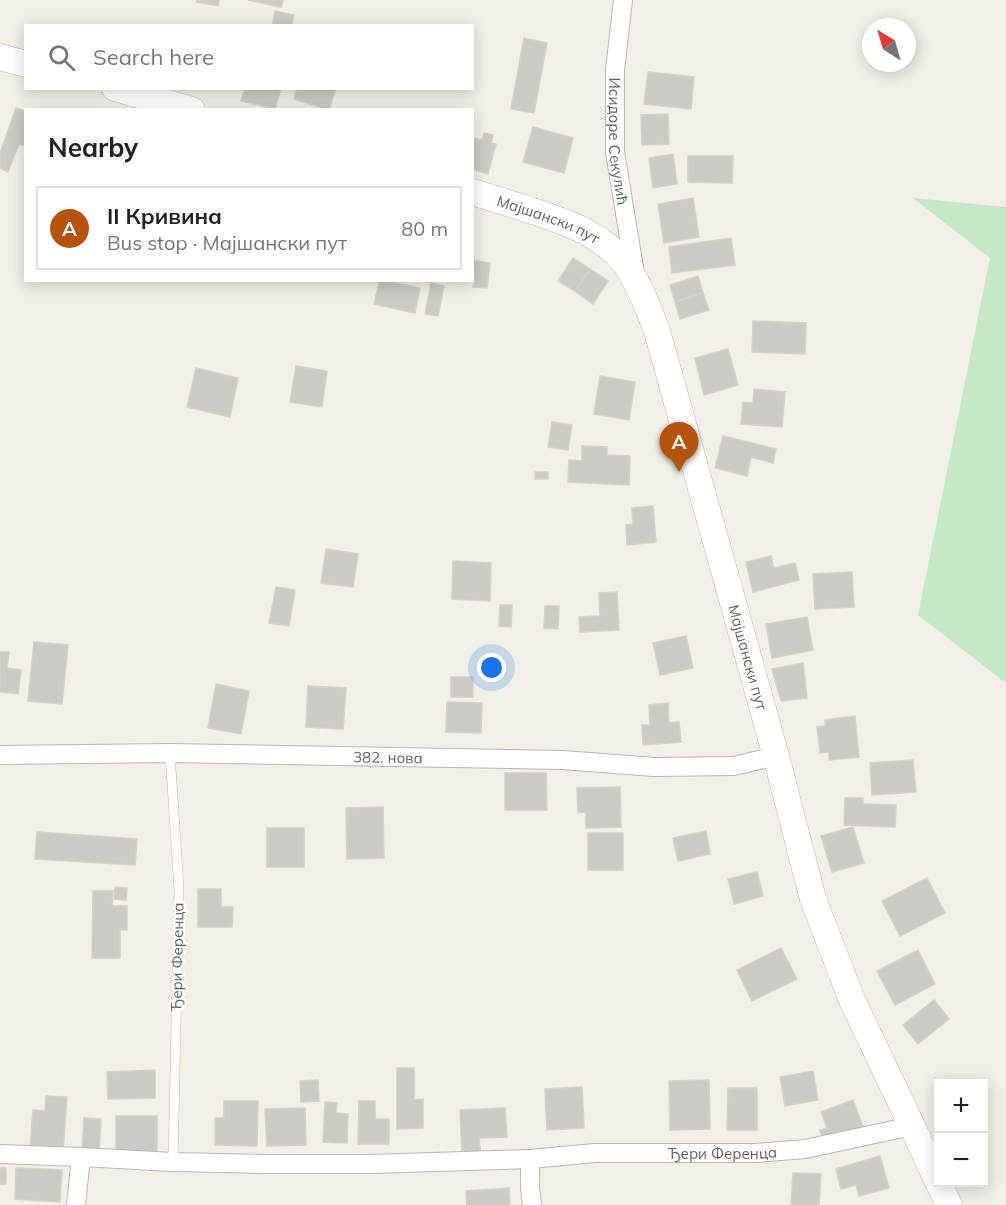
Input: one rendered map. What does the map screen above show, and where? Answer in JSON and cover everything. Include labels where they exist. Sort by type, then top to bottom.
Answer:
[{"type":"street","name":"Исидоре Секулић","points":[[623,0],[615,70],[615,152],[636,282]]},
{"type":"street","points":[[0,57],[24,63]]},
{"type":"street","points":[[122,90],[185,108]]},
{"type":"street","name":"Мајшански пут","points":[[474,193],[565,222],[588,232],[623,262],[645,299],[657,331],[777,756],[813,899],[852,1000],[949,1205]]},
{"type":"street","name":"382. нова","points":[[0,755],[170,753],[563,760],[654,767],[734,766],[777,756]]},
{"type":"street","name":"Ђери Ференца","points":[[0,1154],[173,1162],[371,1164],[530,1159],[594,1153],[756,1154],[805,1149],[912,1126]]},
{"type":"street","points":[[76,1205],[81,1157]]},
{"type":"street","points":[[530,1159],[532,1205]]},
{"type":"lane","name":"Ђери Ференца","points":[[170,753],[179,889],[173,1162]]},
{"type":"green space","points":[[913,198],[1006,207],[1006,683],[918,615],[990,258]]},
{"type":"building","points":[[197,0],[219,0],[218,6],[196,2]]},
{"type":"building","points":[[248,0],[283,0],[281,7]]},
{"type":"building","points":[[275,11],[294,15],[292,24],[272,24]]},
{"type":"building","points":[[524,38],[547,43],[534,113],[511,109]]},
{"type":"building","points":[[648,72],[694,77],[691,109],[644,104]]},
{"type":"building","points":[[244,90],[280,90],[275,108],[241,101]]},
{"type":"building","points":[[296,90],[335,90],[330,108],[294,99]]},
{"type":"building","points":[[16,108],[24,110],[24,145],[19,144],[8,172],[0,168],[0,153]]},
{"type":"building","points":[[668,114],[669,144],[642,145],[641,115]]},
{"type":"building","points":[[533,127],[573,138],[564,173],[523,162]]},
{"type":"building","points":[[484,133],[493,135],[491,143],[496,144],[488,174],[474,170],[474,138],[482,140]]},
{"type":"building","points":[[673,154],[677,184],[653,188],[649,158]]},
{"type":"building","points":[[688,156],[733,156],[732,183],[688,182]]},
{"type":"building","points":[[693,198],[699,237],[664,243],[658,204]]},
{"type":"building","points":[[731,238],[735,265],[672,273],[669,247]]},
{"type":"building","points":[[573,258],[590,269],[575,291],[558,281]]},
{"type":"building","points":[[474,260],[490,263],[487,288],[473,287]]},
{"type":"building","points":[[590,269],[608,281],[593,304],[575,291]]},
{"type":"building","points":[[698,276],[703,293],[675,302],[670,285]]},
{"type":"building","points":[[380,282],[420,288],[415,313],[374,304]]},
{"type":"building","points":[[431,283],[444,286],[438,316],[425,314]]},
{"type":"building","points":[[703,293],[709,310],[680,319],[675,302]]},
{"type":"building","points":[[753,321],[806,323],[805,354],[752,352]]},
{"type":"building","points":[[728,349],[738,385],[704,395],[695,358]]},
{"type":"building","points":[[296,366],[327,371],[322,407],[290,402]]},
{"type":"building","points":[[196,368],[238,378],[230,417],[187,407]]},
{"type":"building","points":[[600,376],[635,382],[629,420],[594,414]]},
{"type":"building","points":[[754,389],[785,392],[782,427],[741,424],[743,402],[753,403]]},
{"type":"building","points":[[552,422],[572,425],[568,450],[548,447]]},
{"type":"building","points":[[723,436],[776,449],[773,463],[751,457],[747,476],[715,468]]},
{"type":"building","points":[[582,446],[607,447],[607,455],[630,456],[629,485],[568,482],[569,460],[582,461]]},
{"type":"building","points":[[535,472],[548,472],[548,479],[535,479]]},
{"type":"building","points":[[653,506],[656,542],[627,545],[626,525],[633,524],[632,508]]},
{"type":"building","points":[[326,549],[358,554],[353,587],[321,583]]},
{"type":"building","points":[[771,556],[774,568],[795,563],[799,580],[753,592],[746,562]]},
{"type":"building","points":[[453,561],[491,563],[490,601],[452,599]]},
{"type":"building","points":[[852,572],[854,607],[815,609],[813,574]]},
{"type":"building","points":[[276,587],[295,590],[289,626],[269,623]]},
{"type":"building","points":[[617,592],[619,630],[580,632],[579,617],[600,616],[599,593]]},
{"type":"building","points":[[500,605],[512,605],[511,627],[499,626]]},
{"type":"building","points":[[545,606],[559,606],[558,629],[544,628]]},
{"type":"building","points":[[807,617],[813,650],[772,658],[766,624]]},
{"type":"building","points":[[686,636],[693,668],[660,675],[653,643]]},
{"type":"building","points":[[34,642],[68,645],[62,704],[28,701]]},
{"type":"building","points":[[0,652],[9,652],[7,668],[21,670],[18,694],[0,692]]},
{"type":"building","points":[[803,663],[807,698],[781,701],[772,669]]},
{"type":"building","points":[[451,677],[473,677],[473,697],[451,697]]},
{"type":"building","points":[[216,684],[249,691],[241,734],[208,728]]},
{"type":"building","points":[[308,686],[346,688],[343,729],[306,727]]},
{"type":"building","points":[[447,702],[482,703],[481,733],[446,732]]},
{"type":"building","points":[[668,703],[669,723],[679,722],[681,742],[643,745],[642,725],[650,725],[649,705]]},
{"type":"building","points":[[855,716],[859,757],[829,760],[829,752],[820,753],[817,727],[825,726],[825,720]]},
{"type":"building","points":[[913,760],[916,792],[872,795],[870,763]]},
{"type":"building","points":[[505,773],[546,773],[547,810],[505,810]]},
{"type":"building","points":[[620,787],[621,827],[586,828],[586,812],[578,813],[577,788]]},
{"type":"building","points":[[845,798],[863,798],[863,804],[896,805],[895,827],[844,825]]},
{"type":"building","points":[[383,807],[384,858],[347,859],[346,808]]},
{"type":"building","points":[[853,827],[864,863],[832,872],[821,836]]},
{"type":"building","points":[[267,828],[304,828],[304,867],[267,867]]},
{"type":"building","points":[[706,831],[710,854],[678,861],[673,838]]},
{"type":"building","points":[[37,832],[137,839],[135,865],[35,859]]},
{"type":"building","points":[[588,833],[623,833],[623,870],[588,870]]},
{"type":"building","points":[[757,872],[763,896],[734,904],[728,879]]},
{"type":"building","points":[[927,878],[945,913],[900,936],[882,901]]},
{"type":"building","points":[[115,887],[127,888],[126,900],[114,899]]},
{"type":"building","points":[[198,889],[221,889],[221,907],[233,907],[232,927],[198,927]]},
{"type":"building","points":[[93,891],[113,891],[112,906],[127,906],[127,930],[120,930],[120,958],[92,958]]},
{"type":"building","points":[[781,948],[797,979],[752,1001],[737,970]]},
{"type":"building","points":[[918,950],[935,984],[895,1005],[877,971]]},
{"type":"building","points":[[934,1000],[949,1019],[918,1044],[903,1025]]},
{"type":"building","points":[[397,1068],[414,1068],[414,1100],[423,1099],[423,1128],[397,1129]]},
{"type":"building","points":[[155,1070],[155,1098],[108,1099],[107,1072]]},
{"type":"building","points":[[813,1071],[818,1100],[785,1106],[780,1077]]},
{"type":"building","points":[[318,1080],[319,1101],[301,1102],[300,1081]]},
{"type":"building","points":[[709,1080],[710,1129],[670,1130],[669,1081]]},
{"type":"building","points":[[582,1087],[584,1128],[547,1130],[545,1089]]},
{"type":"building","points":[[728,1088],[757,1088],[757,1130],[727,1130]]},
{"type":"building","points":[[46,1096],[67,1097],[63,1151],[30,1149],[33,1110],[45,1111]]},
{"type":"building","points":[[853,1100],[865,1132],[824,1143],[820,1130],[827,1128],[821,1112]]},
{"type":"building","points":[[224,1101],[258,1101],[257,1146],[215,1145],[215,1118],[224,1118]]},
{"type":"building","points":[[359,1101],[375,1101],[375,1119],[389,1119],[389,1144],[358,1144]]},
{"type":"building","points":[[325,1102],[337,1103],[336,1113],[348,1114],[347,1143],[323,1142]]},
{"type":"building","points":[[305,1108],[306,1145],[267,1146],[265,1109]]},
{"type":"building","points":[[505,1108],[507,1137],[479,1138],[481,1156],[462,1157],[460,1110]]},
{"type":"building","points":[[116,1116],[157,1116],[157,1153],[116,1153]]},
{"type":"building","points":[[84,1118],[101,1119],[99,1151],[82,1150]]},
{"type":"building","points":[[880,1156],[889,1188],[859,1196],[856,1185],[841,1189],[836,1169]]},
{"type":"building","points":[[0,1168],[6,1168],[6,1184],[0,1184]]},
{"type":"building","points":[[16,1168],[62,1170],[60,1202],[15,1199]]},
{"type":"building","points":[[793,1173],[821,1174],[819,1205],[791,1205]]},
{"type":"building","points":[[509,1188],[510,1205],[467,1205],[466,1191]]},
{"type":"place","name":"II Кривина","points":[[679,472]]}]
